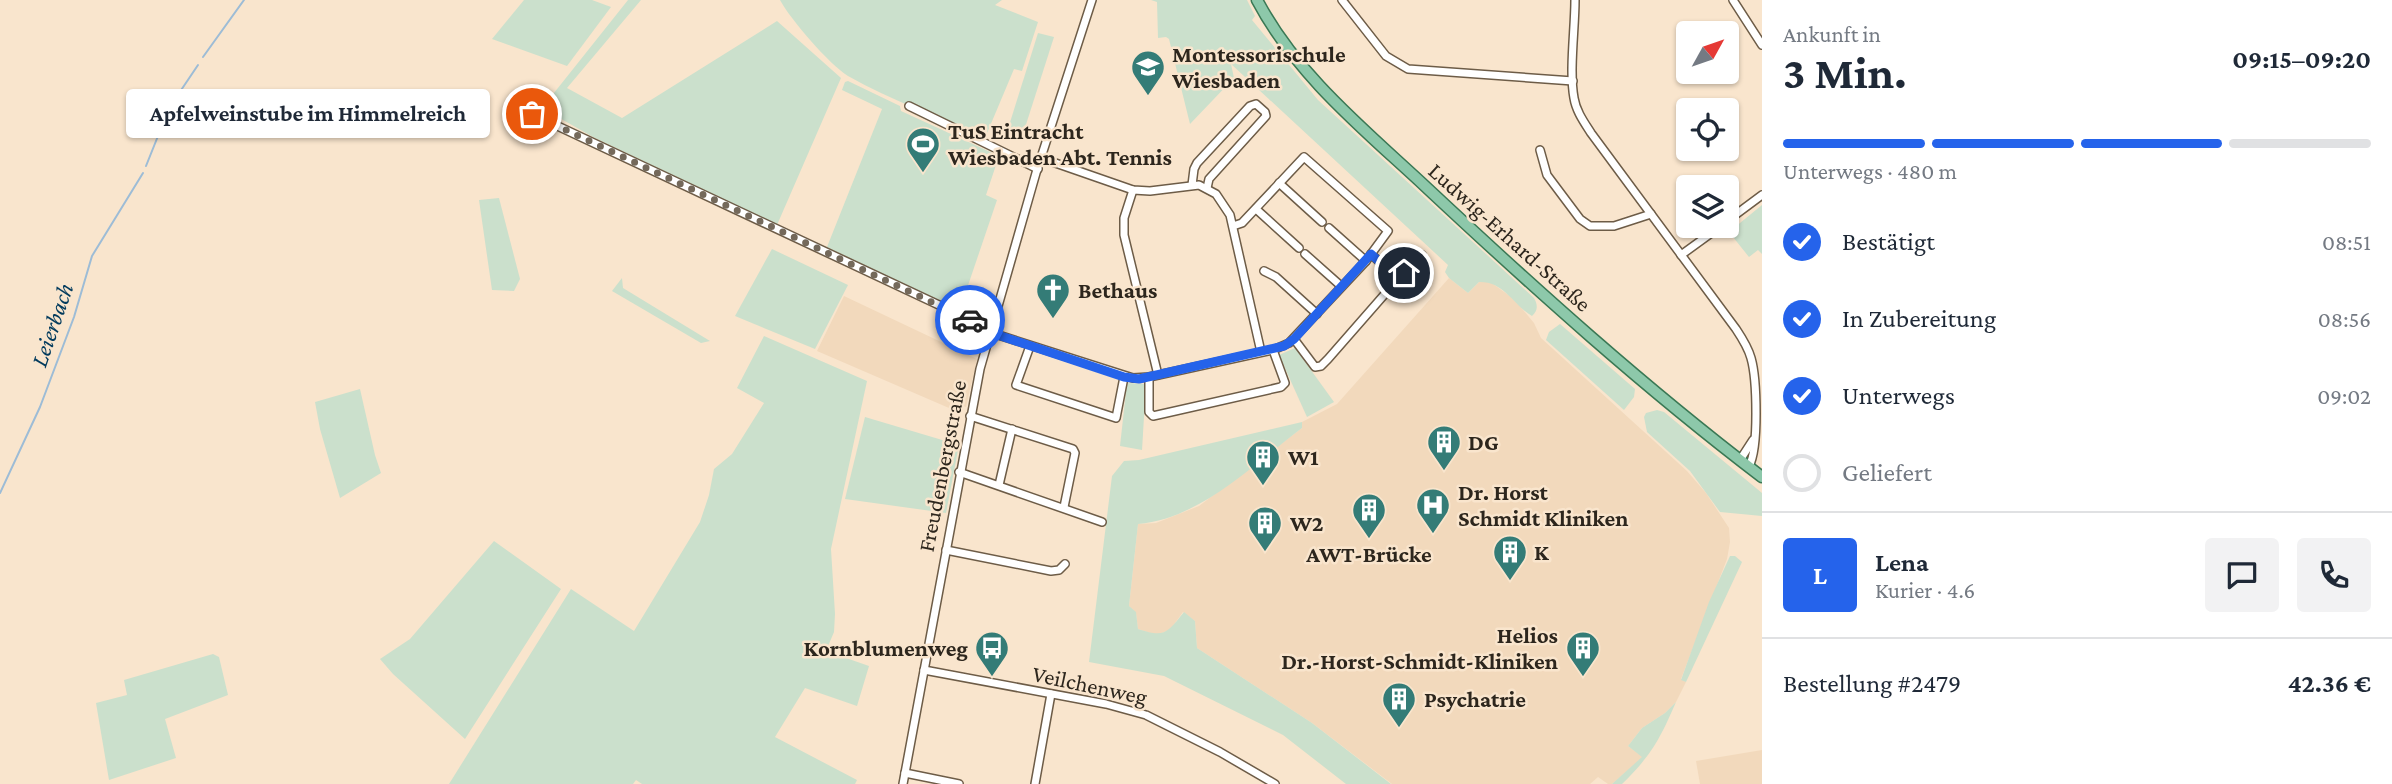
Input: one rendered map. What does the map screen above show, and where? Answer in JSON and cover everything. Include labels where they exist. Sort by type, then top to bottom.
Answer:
[{"type":"main road","name":"Ludwig-Erhard-Straße","points":[[1257,0],[1292,55],[1329,97],[1516,271],[1639,378],[1762,477]]},
{"type":"street","name":"Freudenbergstraße","points":[[903,784],[970,416],[990,331],[1041,158],[1092,0]]},
{"type":"street","points":[[1342,0],[1386,56],[1408,69],[1573,81]]},
{"type":"street","points":[[1575,0],[1574,98],[1584,122],[1736,329],[1749,351],[1754,377],[1754,437],[1744,463]]},
{"type":"street","points":[[1733,0],[1762,46]]},
{"type":"street","points":[[1192,185],[1197,163],[1250,106],[1256,104],[1266,116],[1209,179],[1207,188]]},
{"type":"street","points":[[909,106],[1038,169]]},
{"type":"street","points":[[532,114],[990,331],[1124,377],[1149,377],[1261,352],[1294,339],[1388,231],[1307,158],[1301,158],[1256,209],[1242,223],[1233,226]]},
{"type":"street","points":[[1540,150],[1547,175],[1580,219],[1590,226],[1614,226],[1651,214]]},
{"type":"street","points":[[1041,158],[1133,190],[1150,191],[1192,185],[1207,188],[1222,201],[1233,226],[1261,352]]},
{"type":"street","points":[[1279,183],[1325,225],[1398,279]]},
{"type":"street","points":[[1133,190],[1124,218],[1124,235],[1158,375]]},
{"type":"street","points":[[1739,212],[1762,195]]},
{"type":"street","points":[[1256,209],[1341,286]]},
{"type":"street","points":[[1681,254],[1704,238]]},
{"type":"street","points":[[1294,339],[1314,366],[1319,367],[1422,255]]},
{"type":"street","points":[[1264,271],[1276,277],[1317,314]]},
{"type":"street","points":[[1030,346],[1016,385],[1116,418],[1124,377]]},
{"type":"street","points":[[1149,377],[1149,412],[1153,416],[1281,387],[1284,383],[1273,349]]},
{"type":"street","points":[[970,416],[1075,451],[1064,507]]},
{"type":"street","points":[[999,485],[1012,429]]},
{"type":"street","points":[[960,472],[1101,522]]},
{"type":"street","points":[[946,550],[1051,571],[1059,570],[1065,564]]},
{"type":"street","name":"Veilchenweg","points":[[924,670],[1125,708],[1146,715],[1220,752],[1275,784]]},
{"type":"street","points":[[1035,784],[1051,694]]},
{"type":"street","points":[[905,773],[959,784]]},
{"type":"shaded area","name":"Dr. Horst Schmidt Kliniken","points":[[1449,278],[1468,293],[1479,282],[1489,281],[1514,299],[1534,323],[1541,338],[1687,471],[1706,493],[1729,528],[1727,559],[1681,679],[1686,682],[1676,702],[1642,728],[1628,746],[1643,757],[1612,784],[1598,777],[1590,784],[1392,784],[1312,723],[1197,648],[1195,621],[1183,612],[1170,630],[1156,635],[1138,629],[1136,613],[1129,606],[1138,524],[1156,523],[1199,506],[1302,428],[1302,422],[1337,404]]},
{"type":"shaded area","points":[[844,296],[977,359],[966,407],[951,402],[949,408],[817,351]]},
{"type":"shaded area","points":[[1762,750],[1762,784],[1700,784],[1696,761]]},
{"type":"green space","points":[[524,0],[592,0],[611,7],[567,66],[492,39]]},
{"type":"green space","points":[[628,0],[641,0],[567,88],[622,118],[777,21],[841,78],[777,225],[593,137],[542,108]]},
{"type":"green space","points":[[780,0],[1002,0],[995,5],[1038,22],[1022,71],[1014,69],[985,138],[848,76],[811,41]]},
{"type":"green space","points":[[1151,0],[1247,0],[1255,16],[1252,20],[1318,100],[1534,298],[1537,308],[1534,314],[1532,316],[1526,312],[1495,285],[1479,282],[1468,293],[1449,278],[1445,272],[1448,265],[1231,64],[1234,78],[1190,124],[1169,39],[1158,38],[1157,2]]},
{"type":"green space","points":[[1038,33],[1054,37],[1022,137],[1007,132]]},
{"type":"green space","points":[[848,81],[900,106],[901,111],[999,156],[986,195],[997,200],[959,312],[827,247],[882,109],[842,90]]},
{"type":"green space","points":[[499,198],[520,279],[514,291],[492,290],[479,200]]},
{"type":"green space","points":[[1762,205],[1762,254],[1758,250],[1749,257],[1734,238],[1739,238],[1739,224]]},
{"type":"green space","points":[[772,249],[848,285],[815,349],[735,316]]},
{"type":"green space","points":[[622,278],[623,288],[710,341],[701,343],[612,291]]},
{"type":"green space","points":[[1560,324],[1635,389],[1634,397],[1624,410],[1546,340],[1549,332]]},
{"type":"green space","points":[[764,336],[867,381],[831,549],[835,614],[834,632],[826,651],[869,666],[857,706],[805,688],[775,737],[857,780],[855,784],[642,784],[636,780],[633,784],[449,784],[571,589],[634,631],[700,522],[714,469],[732,454],[764,403],[737,388]]},
{"type":"green space","points":[[1295,348],[1334,402],[1307,417],[1279,355]]},
{"type":"green space","points":[[1127,383],[1146,384],[1142,450],[1120,446]]},
{"type":"green space","points":[[360,389],[381,473],[340,498],[315,402]]},
{"type":"green space","points":[[1657,410],[1664,412],[1762,493],[1762,516],[1720,512],[1690,471],[1647,432],[1644,417],[1646,413]]},
{"type":"green space","points":[[865,417],[959,445],[946,513],[845,499]]},
{"type":"green space","points":[[1302,422],[1302,428],[1225,488],[1183,512],[1138,524],[1129,606],[1136,612],[1138,629],[1154,633],[1165,632],[1184,612],[1195,621],[1197,648],[1312,723],[1391,784],[1346,784],[1283,735],[1164,676],[1089,662],[1112,476],[1124,461],[1139,460]]},
{"type":"green space","points":[[494,541],[561,589],[465,739],[380,659],[410,639]]},
{"type":"green space","points":[[1730,556],[1735,556],[1742,562],[1686,682],[1681,680],[1709,602]]},
{"type":"green space","points":[[213,654],[219,657],[228,695],[165,719],[176,758],[109,780],[96,703],[127,695],[124,680]]},
{"type":"green space","points":[[1676,702],[1648,756],[1622,784],[1612,784],[1642,757],[1628,746],[1642,728]]},
{"type":"waterway","name":"Leierbach","points":[[203,57],[244,0]]},
{"type":"waterway","name":"Leierbach","points":[[167,111],[198,65]]},
{"type":"waterway","name":"Leierbach","points":[[146,166],[164,121]]},
{"type":"waterway","name":"Leierbach","points":[[0,493],[40,407],[74,317],[92,256],[143,173]]},
{"type":"way so far","points":[[532,114],[970,320]]},
{"type":"place","name":"Montessorischule Wiesbaden","points":[[1148,97]]},
{"type":"place","name":"Apfelweinstube im Himmelreich","points":[[532,114]]},
{"type":"place","name":"TuS Eintracht Wiesbaden Abt. Tennis","points":[[923,174]]},
{"type":"place","name":"Bethaus","points":[[1053,320]]},
{"type":"place","name":"DG","points":[[1444,472]]},
{"type":"place","name":"W1","points":[[1263,487]]},
{"type":"place","name":"Dr. Horst Schmidt Kliniken","points":[[1433,535]]},
{"type":"place","name":"AWT-Brücke","points":[[1369,540]]},
{"type":"place","name":"W2","points":[[1265,553]]},
{"type":"place","name":"K","points":[[1510,582]]},
{"type":"place","name":"Kornblumenweg","points":[[992,678]]},
{"type":"place","name":"Helios Dr.-Horst-Schmidt-Kliniken","points":[[1583,678]]},
{"type":"place","name":"Psychatrie","points":[[1399,729]]},
{"type":"route","points":[[970,320],[990,329],[989,332],[1124,377],[1139,379],[1284,346],[1294,339],[1371,254],[1398,279],[1404,273]]}]
